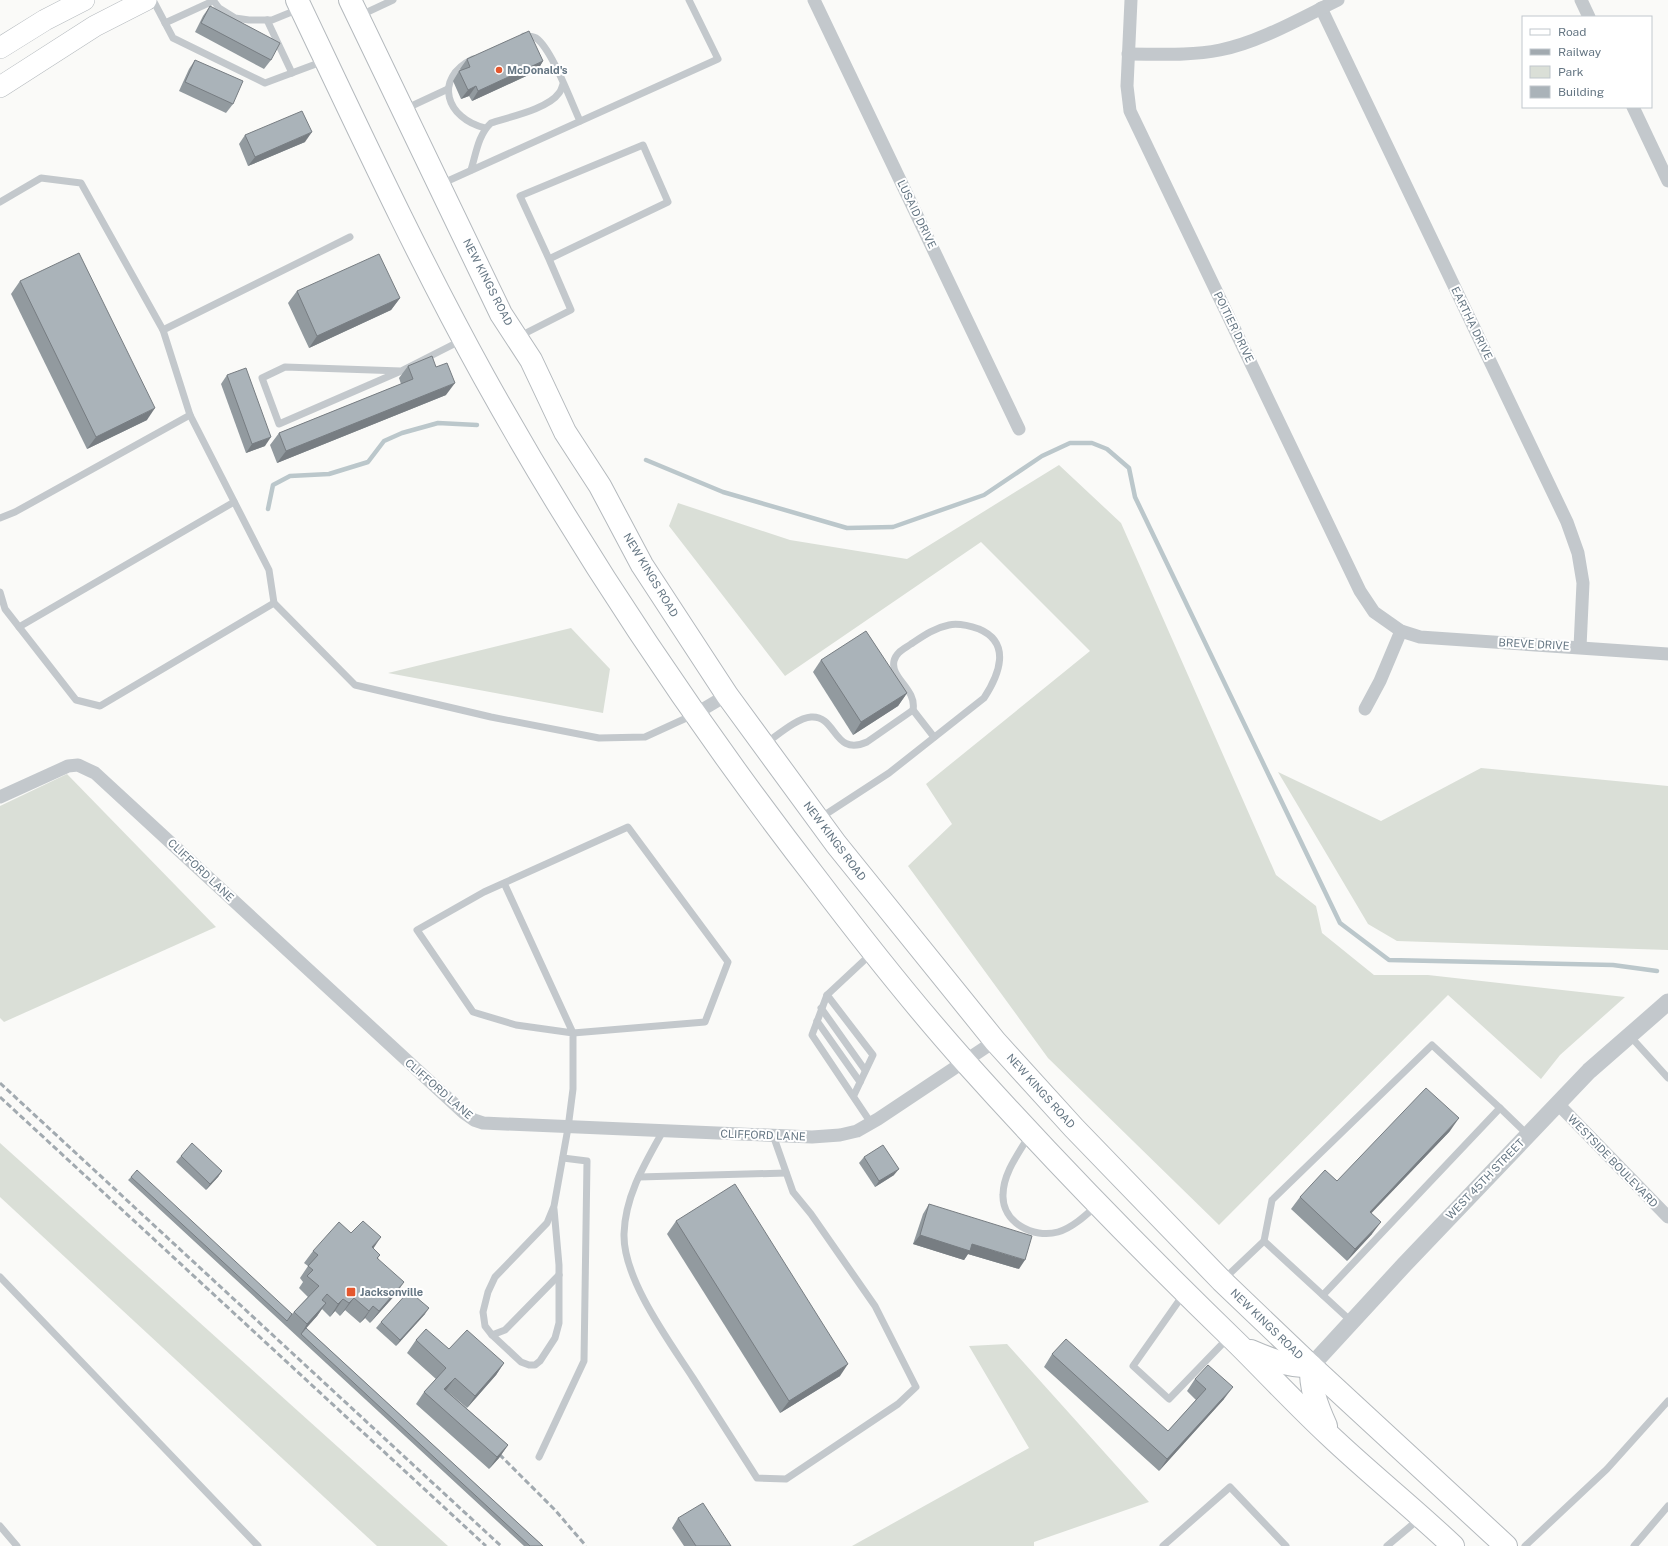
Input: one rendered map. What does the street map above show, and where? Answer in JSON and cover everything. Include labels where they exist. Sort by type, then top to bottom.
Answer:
[{"type":"highway","points":[[299,4],[439,292],[536,467],[597,568],[695,714],[761,807],[874,952],[964,1061],[1031,1133],[1184,1293],[1236,1342],[1330,1436],[1453,1546]]},
{"type":"highway","name":"NEW KINGS ROAD","points":[[354,8],[501,314],[531,360],[565,432],[600,486],[642,565],[727,695],[841,850],[995,1041],[1074,1128],[1222,1281],[1506,1546]]},
{"type":"highway","points":[[1236,1342],[1281,1364],[1297,1367],[1312,1366],[1310,1381],[1316,1404],[1330,1436]]},
{"type":"main road","points":[[0,48],[45,20],[84,0]]},
{"type":"main road","points":[[0,87],[95,26],[146,0]]},
{"type":"street","name":"LUSAID DRIVE","points":[[814,0],[1019,429]]},
{"type":"street","name":"POITIER DRIVE","points":[[1131,0],[1127,86],[1130,111],[1360,592],[1374,612],[1401,632]]},
{"type":"street","points":[[1128,54],[1192,54],[1220,50],[1247,43],[1338,0]]},
{"type":"street","points":[[1581,0],[1589,16]]},
{"type":"street","name":"EARTHA DRIVE","points":[[1321,8],[1568,522],[1578,553],[1583,583],[1580,647]]},
{"type":"street","points":[[1632,108],[1668,181]]},
{"type":"street","points":[[1365,709],[1380,681],[1401,632]]},
{"type":"street","name":"BREVE DRIVE","points":[[1401,632],[1420,637],[1668,654]]},
{"type":"street","points":[[695,714],[727,695]]},
{"type":"street","name":"CLIFFORD LANE","points":[[0,797],[68,766],[78,765],[91,771],[464,1113],[474,1120],[483,1123],[568,1128],[664,1130],[812,1137],[840,1135],[857,1130],[871,1123],[995,1041]]},
{"type":"street","name":"WEST 45TH STREET","points":[[1312,1366],[1589,1071],[1668,1002]]},
{"type":"street","name":"WESTSIDE BOULEVARD","points":[[1558,1104],[1668,1217]]},
{"type":"lane","points":[[153,0],[173,38],[264,83],[326,60]]},
{"type":"lane","points":[[439,184],[718,59],[689,0]]},
{"type":"lane","points":[[165,23],[213,1],[219,8],[235,18],[267,20],[272,20],[299,4]]},
{"type":"lane","points":[[354,8],[387,1]]},
{"type":"lane","points":[[267,20],[292,73]]},
{"type":"lane","points":[[515,38],[521,35],[532,36],[537,39],[549,55],[580,121]]},
{"type":"lane","points":[[483,54],[457,68],[450,78],[448,88],[450,100],[457,112],[470,123],[485,128]]},
{"type":"lane","points":[[471,170],[485,128],[491,124],[552,101],[560,93],[563,84]]},
{"type":"lane","points":[[403,110],[448,88]]},
{"type":"lane","points":[[516,338],[571,310],[520,196],[643,144],[668,202],[549,259]]},
{"type":"lane","points":[[0,202],[41,178],[81,183],[163,330],[190,415],[269,570],[274,603],[355,685],[491,717],[599,738],[645,737],[695,714]]},
{"type":"lane","points":[[163,330],[350,236]]},
{"type":"lane","points":[[401,371],[285,367],[262,378],[279,424],[401,371],[464,339]]},
{"type":"lane","points":[[0,518],[15,512],[190,415]]},
{"type":"lane","points":[[19,627],[234,502]]},
{"type":"lane","points":[[0,592],[6,609],[76,700],[100,706],[274,603]]},
{"type":"lane","points":[[818,819],[888,773],[984,698],[993,684],[1000,664],[998,645],[986,632],[971,626],[950,625],[931,631],[897,653],[894,662],[896,673],[913,697],[913,710],[934,737]]},
{"type":"lane","points":[[763,744],[800,720],[812,717],[825,721],[841,740],[851,746],[859,746],[913,710]]},
{"type":"lane","points":[[628,827],[728,962],[705,1022],[573,1034],[516,1024],[473,1012],[417,930],[484,892],[628,827]]},
{"type":"lane","points":[[504,883],[573,1034],[573,1089],[568,1128],[554,1206],[547,1223],[495,1278],[488,1292],[483,1312],[484,1326],[492,1335],[521,1362],[535,1365],[540,1361],[555,1338],[559,1324],[559,1275],[554,1206]]},
{"type":"lane","points":[[871,1123],[854,1095],[812,1035],[826,995],[874,952]]},
{"type":"lane","points":[[826,995],[873,1055],[854,1095]]},
{"type":"lane","points":[[821,1008],[866,1070]]},
{"type":"lane","points":[[817,1021],[860,1082]]},
{"type":"lane","points":[[1630,1036],[1668,1078]]},
{"type":"lane","points":[[1222,1281],[1264,1241],[1272,1200],[1432,1044],[1528,1135]]},
{"type":"lane","points":[[1323,1295],[1500,1108]]},
{"type":"lane","points":[[664,1130],[642,1168],[626,1209],[624,1236],[629,1264],[648,1308],[757,1478],[786,1479],[898,1404],[916,1387],[875,1306],[811,1214],[792,1192],[773,1135]]},
{"type":"lane","points":[[1031,1133],[1007,1174],[1002,1194],[1004,1206],[1011,1219],[1031,1232],[1058,1232],[1075,1223],[1098,1204]]},
{"type":"lane","points":[[539,1457],[584,1361],[587,1161],[563,1158]]},
{"type":"lane","points":[[639,1177],[786,1173]]},
{"type":"lane","points":[[1264,1241],[1352,1322]]},
{"type":"lane","points":[[492,1335],[506,1330],[559,1275]]},
{"type":"lane","points":[[0,1277],[258,1546]]},
{"type":"lane","points":[[1184,1293],[1133,1366],[1169,1400],[1236,1342]]},
{"type":"lane","points":[[1525,1546],[1607,1469],[1668,1401]]},
{"type":"lane","points":[[1163,1546],[1230,1487],[1286,1546]]},
{"type":"lane","points":[[1634,1546],[1668,1506]]},
{"type":"lane","points":[[1387,1546],[1422,1517]]},
{"type":"lane","points":[[0,1526],[18,1546]]},
{"type":"green space","points":[[1059,465],[1121,523],[1276,875],[1316,906],[1322,933],[1374,975],[1428,975],[1625,997],[1560,1055],[1541,1079],[1448,995],[1219,1225],[1048,1058],[908,866],[952,824],[926,784],[1090,651],[981,542],[785,676],[669,526],[678,503],[790,540],[907,559]]},
{"type":"green space","points":[[571,628],[610,669],[603,713],[388,673]]},
{"type":"green space","points":[[1481,768],[1668,786],[1668,950],[1397,941],[1368,924],[1278,772],[1381,821]]},
{"type":"green space","points":[[67,774],[216,927],[4,1022],[0,1018],[0,806]]},
{"type":"green space","points":[[0,1143],[448,1546],[377,1546],[0,1197]]},
{"type":"green space","points":[[1007,1344],[1149,1502],[1034,1542],[1034,1546],[852,1546],[1029,1448],[969,1346]]},
{"type":"building","points":[[210,6],[280,43],[271,60],[201,23]]},
{"type":"building","name":"McDonald's","points":[[529,31],[543,61],[478,91],[476,86],[468,90],[459,71],[470,67],[467,59]]},
{"type":"building","points":[[195,60],[243,81],[233,104],[185,82]]},
{"type":"building","points":[[302,111],[312,132],[255,157],[245,135]]},
{"type":"building","points":[[79,253],[155,408],[96,437],[20,281]]},
{"type":"building","points":[[379,254],[400,298],[317,336],[297,291]]},
{"type":"building","points":[[432,356],[436,367],[447,363],[455,383],[286,451],[279,433],[413,379],[408,366]]},
{"type":"building","points":[[246,368],[271,437],[252,444],[227,375]]},
{"type":"building","points":[[866,631],[907,693],[861,722],[821,660]]},
{"type":"building","points":[[1426,1088],[1459,1118],[1370,1212],[1381,1222],[1355,1249],[1300,1197],[1325,1170],[1337,1181]]},
{"type":"building","points":[[192,1143],[222,1171],[210,1184],[181,1156]]},
{"type":"building","points":[[883,1145],[899,1169],[879,1181],[864,1157]]},
{"type":"building","points":[[137,1170],[292,1314],[287,1321],[131,1177]]},
{"type":"building","points":[[735,1184],[848,1364],[789,1401],[676,1221]]},
{"type":"building","points":[[929,1204],[1032,1236],[1025,1260],[972,1244],[970,1251],[920,1235]]},
{"type":"building","points":[[363,1221],[381,1237],[372,1247],[380,1255],[377,1258],[404,1282],[379,1311],[373,1306],[369,1311],[354,1298],[349,1303],[343,1299],[338,1304],[327,1294],[322,1300],[326,1303],[307,1324],[294,1312],[319,1286],[307,1276],[313,1270],[308,1266],[318,1255],[313,1251],[339,1222],[351,1233]]},
{"type":"building","points":[[409,1291],[429,1308],[400,1340],[381,1322]]},
{"type":"building","points":[[306,1328],[543,1546],[530,1546],[301,1334]]},
{"type":"building","points":[[426,1329],[449,1349],[467,1330],[504,1363],[475,1396],[455,1378],[444,1389],[508,1445],[497,1457],[424,1392],[446,1368],[416,1340]]},
{"type":"building","points":[[1066,1339],[1168,1431],[1206,1389],[1195,1379],[1208,1365],[1233,1387],[1167,1459],[1052,1354]]},
{"type":"building","points":[[703,1503],[731,1546],[696,1546],[678,1518]]},
{"type":"waterway","points":[[268,509],[273,485],[290,476],[329,474],[368,462],[384,441],[402,433],[438,423],[477,425]]},
{"type":"waterway","points":[[646,460],[723,492],[847,528],[893,527],[984,495],[1042,456],[1070,443],[1092,443],[1107,449],[1129,468],[1135,497],[1340,923],[1389,960],[1613,965],[1657,971]]},
{"type":"railway","points":[[0,1083],[501,1546]]},
{"type":"railway","points":[[0,1097],[486,1546]]},
{"type":"railway","points":[[493,1448],[555,1510],[586,1546]]},
{"type":"place","name":"McDonald's","points":[[499,70]]},
{"type":"place","name":"Jacksonville","points":[[351,1292]]}]
